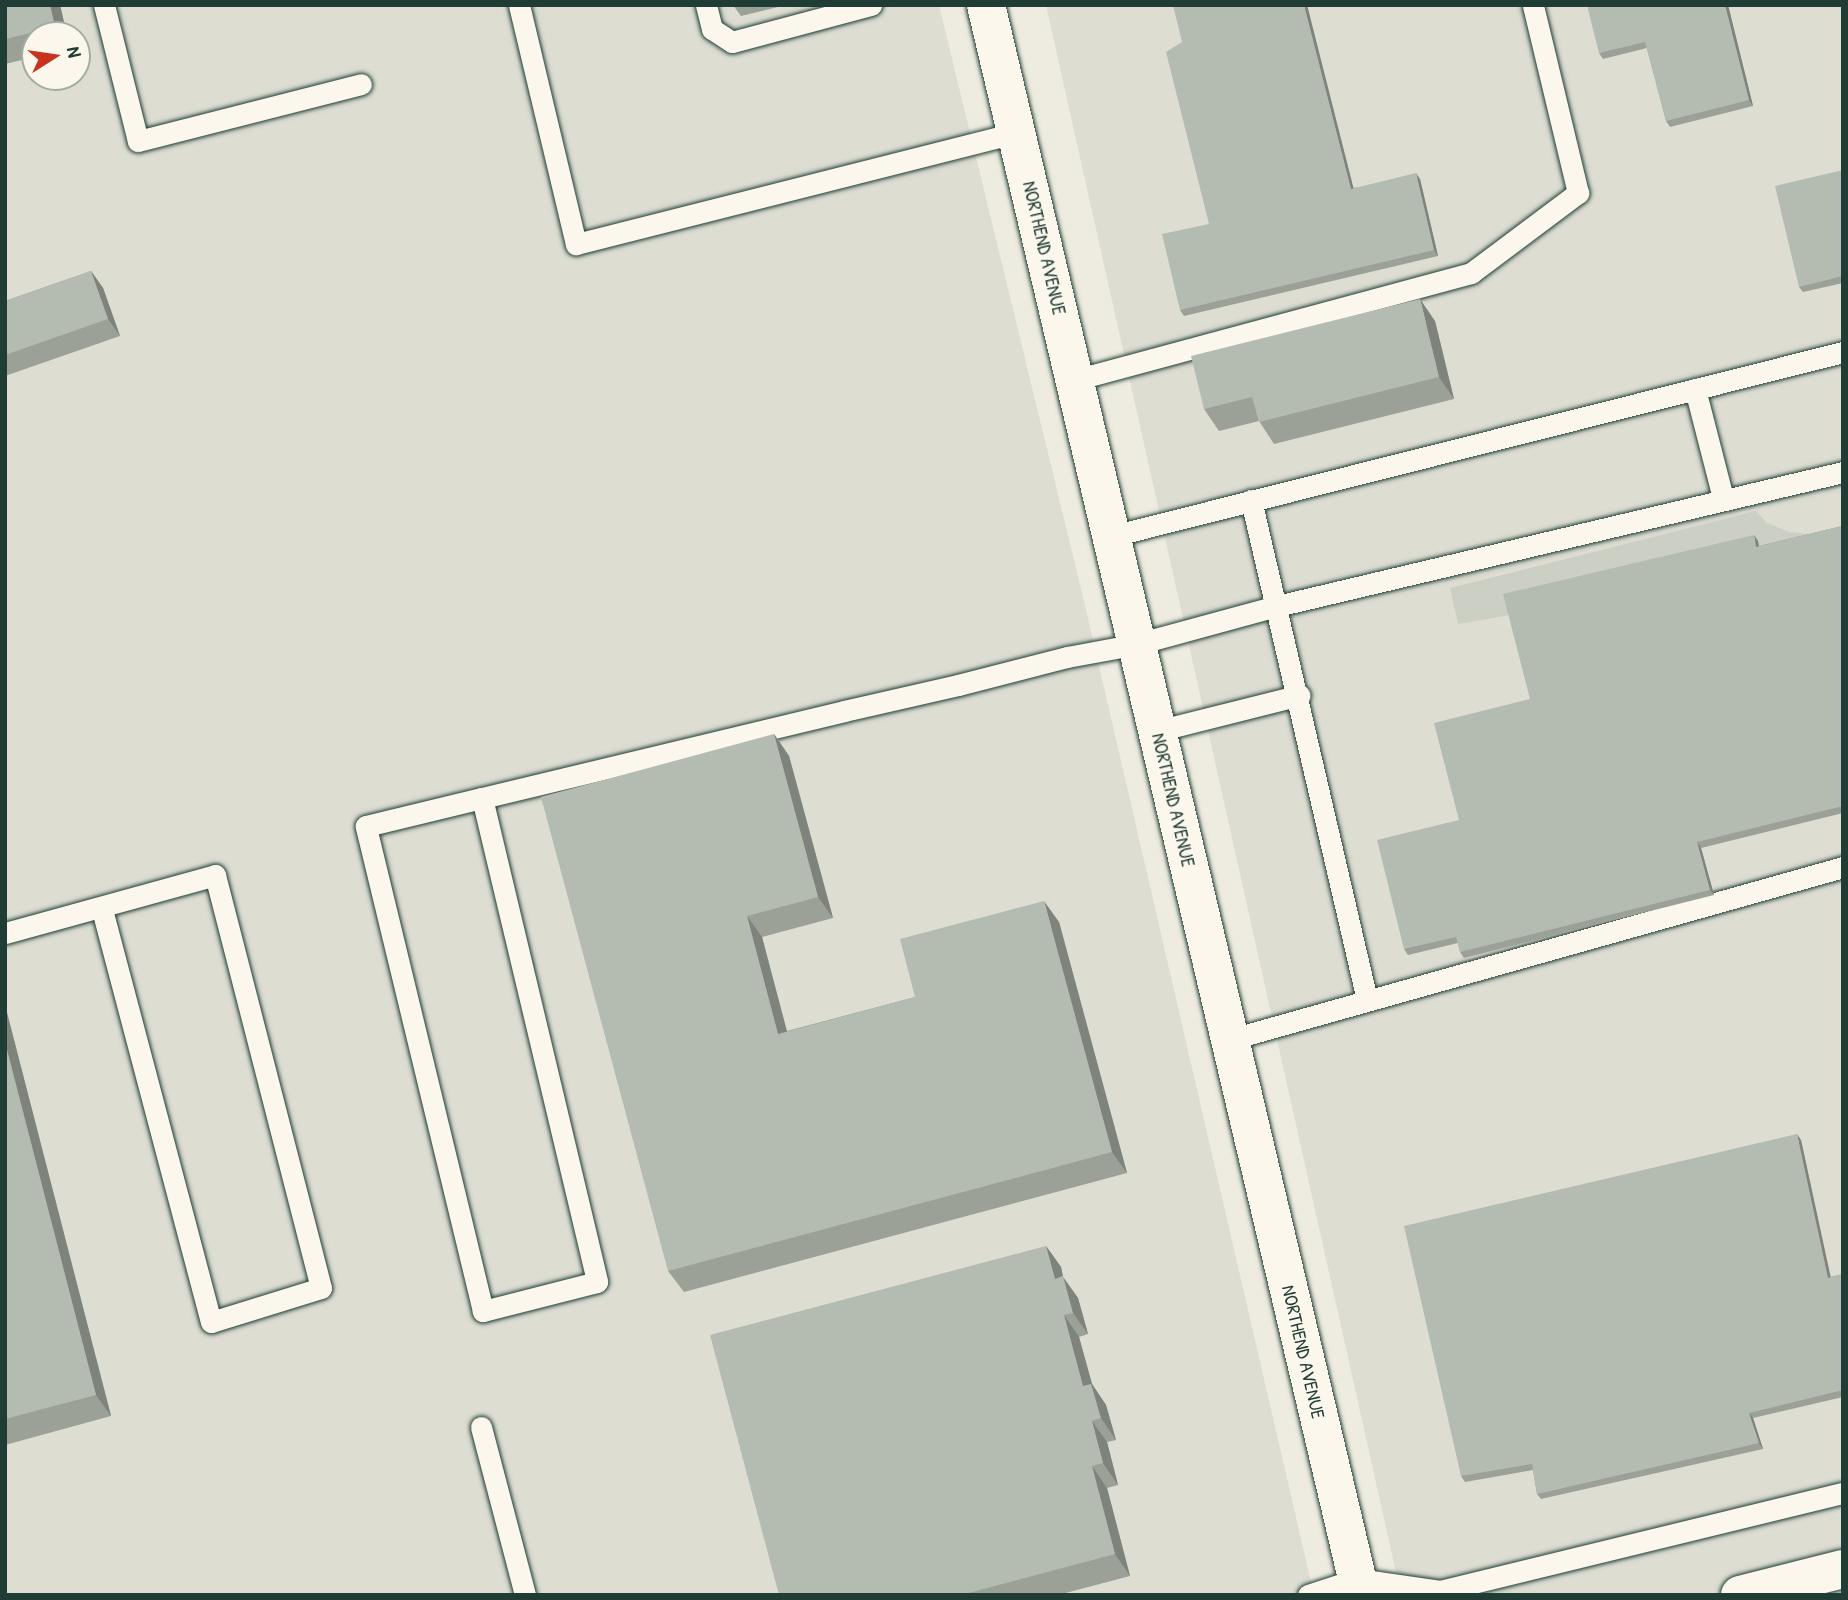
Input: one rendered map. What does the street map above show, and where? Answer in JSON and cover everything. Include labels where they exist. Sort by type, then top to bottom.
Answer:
[{"type":"street","name":"NORTHEND AVENUE","points":[[994,7],[1016,133],[1359,1587]]},
{"type":"street","points":[[1740,1595],[1843,1569]]},
{"type":"lane","points":[[104,5],[138,141],[361,84]]},
{"type":"lane","points":[[519,5],[576,244],[1016,133]]},
{"type":"lane","points":[[706,5],[712,29],[732,42],[871,5]]},
{"type":"lane","points":[[1075,380],[1471,272],[1578,192],[1533,5]]},
{"type":"lane","points":[[1112,536],[1843,352]]},
{"type":"lane","points":[[1695,389],[1723,498]]},
{"type":"lane","points":[[482,798],[597,1282],[484,1311],[366,826],[482,798],[1067,657],[1137,644],[1277,606],[1723,498],[1843,472]]},
{"type":"lane","points":[[1251,500],[1300,695],[1367,1000]]},
{"type":"lane","points":[[1157,731],[1300,695]]},
{"type":"lane","points":[[1228,1040],[1367,1000],[1576,946],[1843,867]]},
{"type":"lane","points":[[5,933],[215,875],[321,1288],[211,1322],[101,907]]},
{"type":"lane","points":[[481,1427],[525,1595]]},
{"type":"lane","points":[[1308,1595],[1359,1587],[1440,1591],[1843,1493]]},
{"type":"shaded area","points":[[5,5],[939,5],[1084,601],[1314,1595],[5,1595]]},
{"type":"shaded area","points":[[1046,5],[1843,5],[1843,1595],[1401,1595]]},
{"type":"shaded area","points":[[1756,511],[1767,523],[1789,532],[1809,534],[1811,540],[1760,553],[1758,541],[1510,615],[1458,624],[1450,588]]},
{"type":"building","points":[[5,5],[50,5],[54,21],[21,21],[21,35],[5,39]]},
{"type":"building","points":[[1173,5],[1304,5],[1351,189],[1416,173],[1434,250],[1180,310],[1162,234],[1209,224],[1166,52],[1182,42]]},
{"type":"building","points":[[1587,5],[1725,5],[1749,100],[1666,121],[1645,42],[1599,53]]},
{"type":"building","points":[[1843,170],[1843,276],[1799,287],[1775,186]]},
{"type":"building","points":[[91,271],[108,319],[5,355],[5,301]]},
{"type":"building","points":[[1420,299],[1439,377],[1259,422],[1252,397],[1204,409],[1191,356]]},
{"type":"building","points":[[1842,526],[1843,806],[1697,842],[1710,890],[1460,952],[1456,937],[1404,949],[1377,840],[1459,820],[1434,723],[1530,699],[1503,594],[1754,535],[1756,547]]},
{"type":"building","points":[[774,734],[818,897],[747,916],[778,1034],[915,997],[900,939],[1044,901],[1112,1152],[668,1271],[541,797]]},
{"type":"building","points":[[5,1042],[96,1395],[5,1419]]},
{"type":"building","points":[[1797,1134],[1828,1278],[1843,1274],[1843,1390],[1749,1413],[1759,1443],[1537,1494],[1532,1464],[1461,1476],[1404,1226]]},
{"type":"building","points":[[1046,1246],[1055,1279],[1063,1276],[1073,1313],[1064,1315],[1083,1386],[1091,1384],[1101,1418],[1092,1421],[1103,1463],[1092,1466],[1115,1554],[961,1595],[779,1595],[710,1335]]}]
